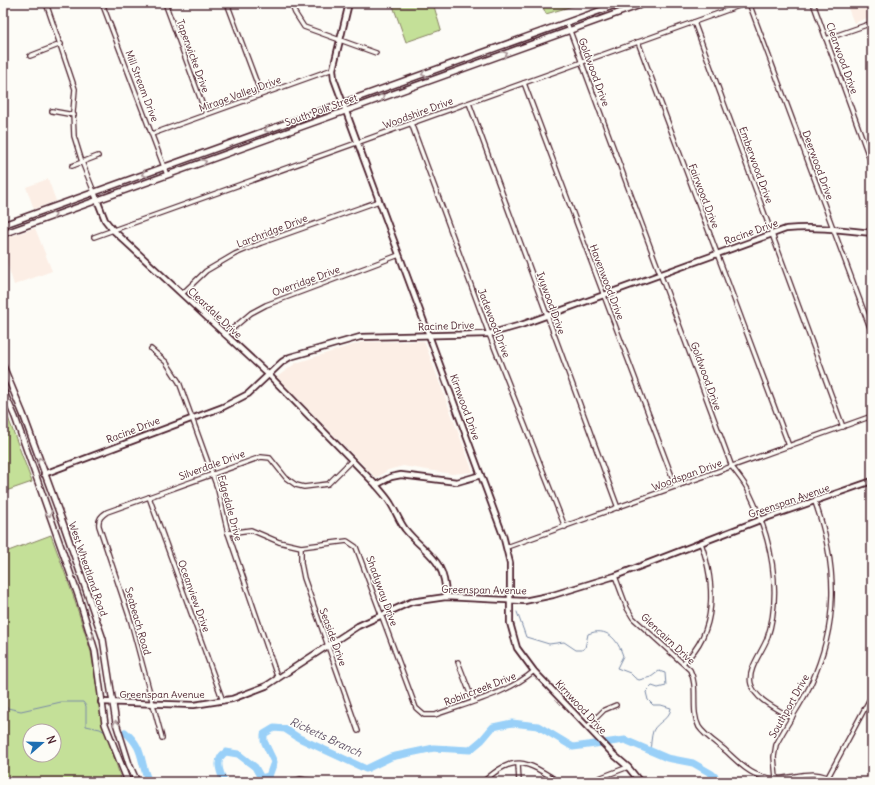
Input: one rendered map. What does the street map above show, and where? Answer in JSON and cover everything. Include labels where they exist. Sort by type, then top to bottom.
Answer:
[{"type":"main road","name":"South Polk Street","points":[[3,225],[621,3]]},
{"type":"main road","name":"South Polk Street","points":[[3,234],[643,3]]},
{"type":"main road","points":[[446,66],[448,74]]},
{"type":"main road","points":[[34,214],[37,221]]},
{"type":"main road","name":"West Wheatland Road","points":[[3,366],[23,414],[103,638],[116,723],[121,743],[138,782]]},
{"type":"main road","name":"West Wheatland Road","points":[[3,390],[15,417],[79,598],[95,651],[105,724],[112,746],[128,782]]},
{"type":"main road","points":[[15,417],[23,414]]},
{"type":"main road","name":"Racine Drive","points":[[36,477],[44,474]]},
{"type":"main road","points":[[54,526],[63,523]]},
{"type":"main road","points":[[112,746],[121,743]]},
{"type":"street","name":"Cleardale Drive","points":[[46,3],[75,89],[74,136],[82,162],[105,220],[113,230],[269,375],[376,485],[390,502],[405,529],[442,568],[446,597]]},
{"type":"street","name":"Mill Stream Drive","points":[[102,3],[167,175]]},
{"type":"street","name":"Taperwicke Drive","points":[[165,3],[206,114]]},
{"type":"street","points":[[227,3],[261,94]]},
{"type":"street","points":[[291,3],[295,13],[304,27],[376,53]]},
{"type":"street","points":[[333,69],[349,3]]},
{"type":"street","name":"Woodshire Drive","points":[[94,237],[748,3]]},
{"type":"street","name":"Deerwood Drive","points":[[748,3],[872,333]]},
{"type":"street","name":"Clearwood Drive","points":[[813,3],[872,165]]},
{"type":"street","name":"Goldwood Drive","points":[[566,22],[732,467],[749,491],[760,520],[771,556],[775,586],[774,601],[767,639],[752,672],[750,682],[757,695],[792,718]]},
{"type":"street","name":"Emberwood Drive","points":[[694,22],[843,426]]},
{"type":"street","points":[[826,39],[872,23]]},
{"type":"street","name":"Fairwood Drive","points":[[638,42],[789,446]]},
{"type":"street","points":[[30,56],[61,44]]},
{"type":"street","name":"Mirage Valley Drive","points":[[152,134],[333,69]]},
{"type":"street","name":"Kirnwood Drive","points":[[333,69],[343,103],[507,547],[510,572],[509,600],[512,635],[517,648],[534,671],[614,755],[628,766],[640,782]]},
{"type":"street","name":"Havenwood Drive","points":[[524,83],[676,487]]},
{"type":"street","name":"Ivywood Drive","points":[[469,103],[618,508]]},
{"type":"street","points":[[52,111],[74,115]]},
{"type":"street","name":"Jadewood Drive","points":[[411,123],[489,334],[565,526]]},
{"type":"street","points":[[72,166],[98,156]]},
{"type":"street","name":"Larchridge Drive","points":[[182,294],[206,271],[235,254],[261,243],[379,201]]},
{"type":"street","name":"Racine Drive","points":[[44,474],[223,407],[240,399],[290,357],[352,338],[489,334],[517,327],[786,229],[833,229],[872,233]]},
{"type":"street","name":"Overridge Drive","points":[[225,335],[251,313],[266,305],[399,256]]},
{"type":"street","name":"Edgedale Drive","points":[[151,349],[166,362],[177,376],[212,474],[220,498],[228,533],[278,679]]},
{"type":"street","name":"Woodspan Drive","points":[[507,547],[872,416]]},
{"type":"street","name":"Silverdale Drive","points":[[106,512],[255,458],[266,456],[274,462],[286,478],[291,482],[304,487],[318,486],[332,481],[352,460]]},
{"type":"street","points":[[376,485],[391,477],[402,475],[453,482],[462,481],[481,475]]},
{"type":"street","name":"Greenspan Avenue","points":[[101,702],[194,704],[223,701],[256,691],[278,679],[358,626],[416,601],[446,597],[532,600],[615,576],[760,520],[872,483]]},
{"type":"street","name":"Oceanview Drive","points":[[149,497],[223,701]]},
{"type":"street","name":"Southport Drive","points":[[776,778],[774,757],[776,745],[792,718],[816,671],[824,649],[830,621],[832,594],[830,554],[824,526],[815,502]]},
{"type":"street","name":"Seabeach Road","points":[[106,512],[99,519],[99,526],[125,604],[162,738]]},
{"type":"street","name":"Shadyway Drive","points":[[228,533],[250,530],[279,542],[302,547],[341,541],[352,543],[359,551],[416,708],[421,713],[428,716]]},
{"type":"street","points":[[684,662],[693,653],[703,634],[711,606],[710,573],[701,543]]},
{"type":"street","name":"Seaside Drive","points":[[302,547],[301,571],[358,731]]},
{"type":"street","name":"Glencairn Drive","points":[[615,576],[627,608],[633,618],[684,662],[693,677],[698,723],[702,730],[752,773],[765,778],[812,773],[828,777],[837,782]]},
{"type":"street","points":[[458,662],[473,701]]},
{"type":"street","name":"Robincreek Drive","points":[[428,716],[514,685],[534,671]]},
{"type":"street","points":[[828,777],[872,695]]},
{"type":"street","points":[[587,726],[606,708],[616,705]]},
{"type":"street","points":[[518,764],[519,782]]},
{"type":"street","points":[[483,782],[501,767],[518,764],[533,766],[559,782]]},
{"type":"street","points":[[589,782],[628,766]]},
{"type":"street","points":[[290,782],[305,779],[315,782]]},
{"type":"shaded area","points":[[846,3],[872,3],[872,16],[854,23]]},
{"type":"shaded area","points":[[48,179],[56,201],[34,209],[26,187]]},
{"type":"shaded area","points":[[35,228],[52,271],[14,285],[7,263],[3,264],[3,239]]},
{"type":"shaded area","points":[[424,341],[473,472],[452,474],[403,466],[388,470],[376,478],[277,377],[296,363],[362,342]]},
{"type":"green space","points":[[392,3],[433,3],[441,30],[406,42]]},
{"type":"green space","points":[[541,3],[575,3],[576,5],[546,14]]},
{"type":"green space","points":[[3,404],[32,482],[3,492]]},
{"type":"green space","points":[[51,535],[73,595],[91,652],[102,719],[122,782],[3,782],[3,553]]},
{"type":"waterway","points":[[517,612],[526,637],[549,644],[564,642],[576,650],[582,650],[585,648],[588,634],[595,632],[606,633],[615,640],[623,656],[617,668],[630,673],[639,680],[651,677],[659,671],[665,673],[666,686],[658,688],[652,686],[646,692],[648,700],[653,705],[661,705],[671,708],[666,718],[657,725],[653,731],[650,751]]},
{"type":"waterway","name":"Ricketts Branch","points":[[3,707],[21,711],[61,702],[83,702],[86,706],[86,726],[100,729],[105,732]]},
{"type":"waterway","name":"Ricketts Branch","points":[[224,782],[219,762],[222,755],[226,752],[238,754],[255,767],[261,778],[269,776],[274,762],[264,741],[264,734],[274,728],[285,729],[299,738],[366,769],[391,757],[434,748],[470,750],[482,740],[493,727],[512,723],[538,726],[573,747],[625,740],[667,758],[693,763],[712,774],[721,782]]},
{"type":"waterway","name":"Ricketts Branch","points":[[125,732],[136,744],[139,750],[149,782]]}]
